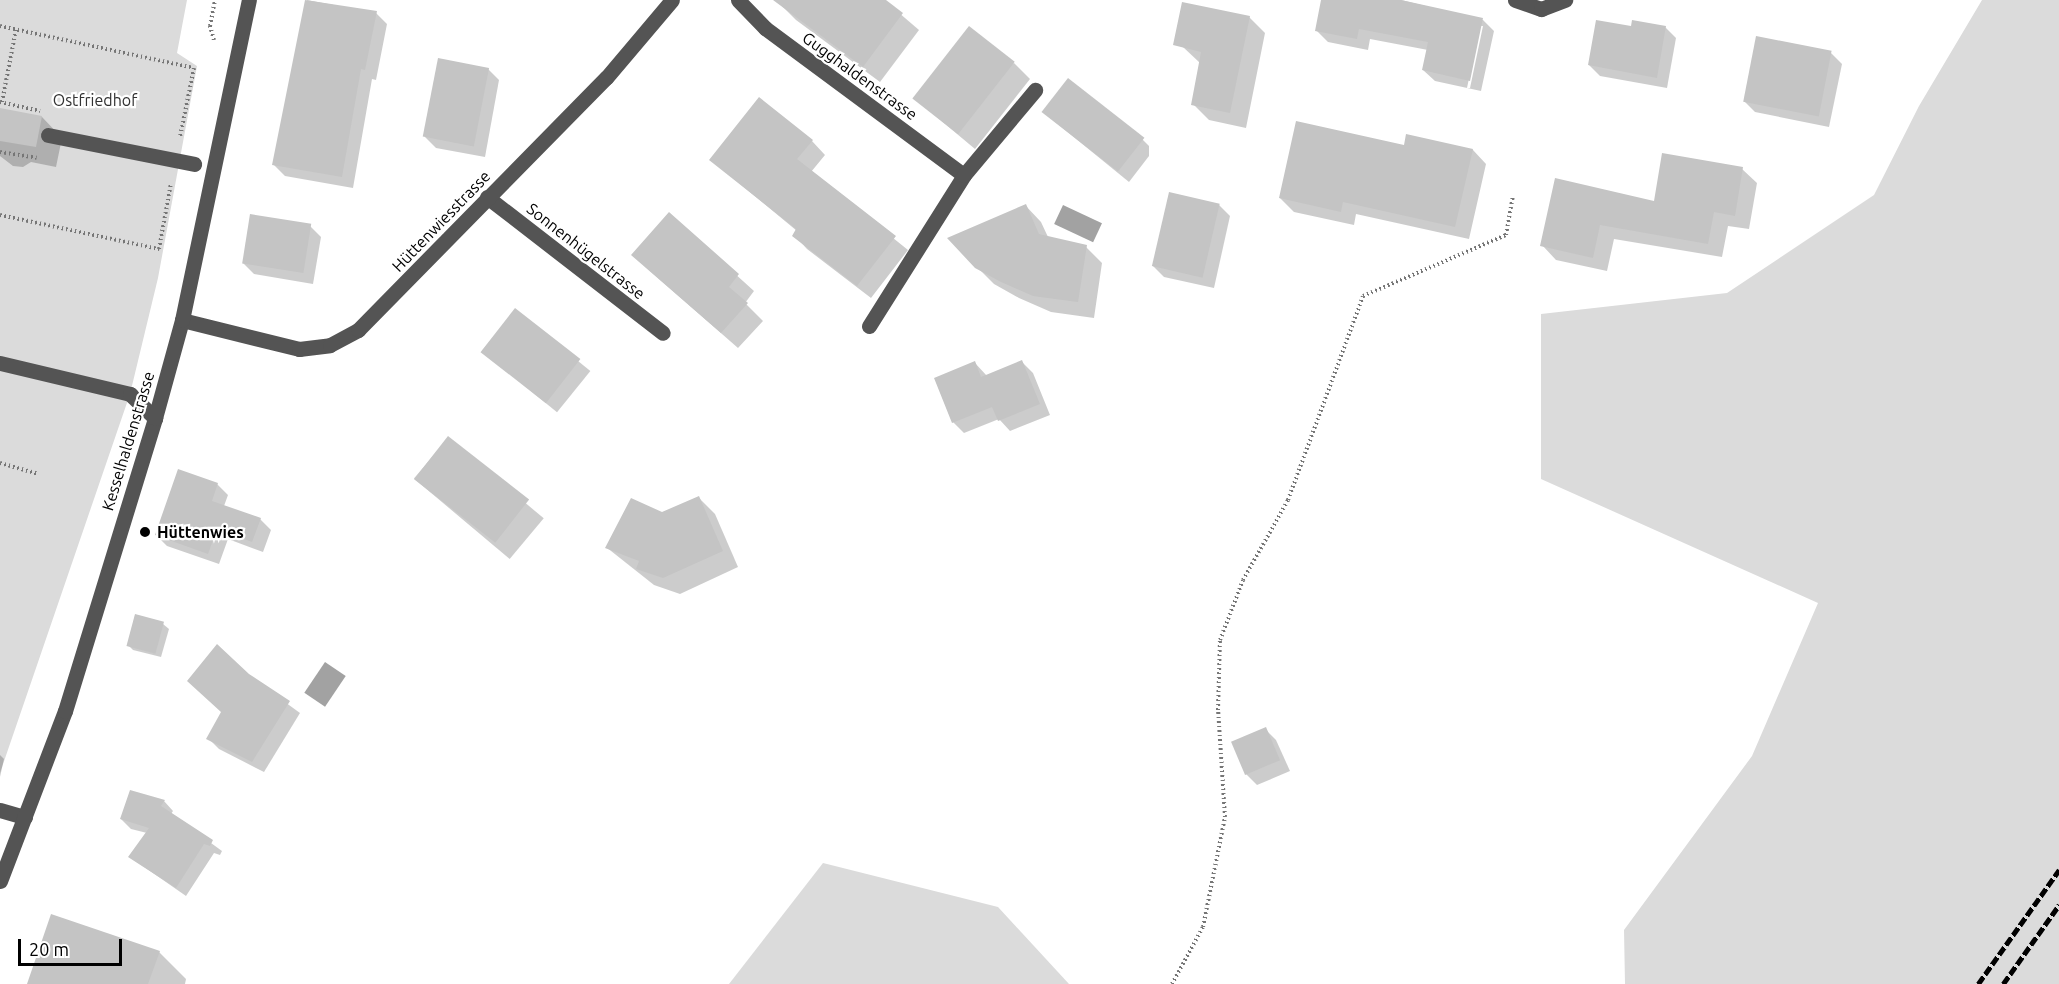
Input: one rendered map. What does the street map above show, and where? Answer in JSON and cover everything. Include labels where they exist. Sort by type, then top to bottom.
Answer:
[{"type":"street","name":"Kesselhaldenstrasse","points":[[0,881],[65,711],[155,418],[182,321],[249,0]]},
{"type":"street","name":"Hüttenwiesstrasse","points":[[182,321],[272,345],[299,349],[330,345],[358,330],[606,78],[672,0]]},
{"type":"street","name":"Gugghaldenstrasse","points":[[738,0],[765,28],[964,175]]},
{"type":"street","points":[[1515,0],[1541,9],[1565,0]]},
{"type":"street","points":[[868,326],[964,175],[1035,90]]},
{"type":"street","points":[[48,135],[194,165]]},
{"type":"street","name":"Sonnenhügelstrasse","points":[[487,197],[663,333]]},
{"type":"street","points":[[0,363],[130,394],[155,418]]},
{"type":"street","points":[[0,810],[25,817]]},
{"type":"path","points":[[215,0],[210,26],[217,50]]},
{"type":"path","points":[[0,26],[194,68],[180,141]]},
{"type":"path","points":[[2,102],[16,29]]},
{"type":"path","points":[[0,215],[159,249],[174,170]]},
{"type":"path","points":[[1172,984],[1203,927],[1225,817],[1218,710],[1220,640],[1243,580],[1288,500],[1363,296],[1506,236],[1513,196]]},
{"type":"path","points":[[0,463],[38,474]]},
{"type":"green space","name":"Ostfriedhof","points":[[0,0],[187,0],[177,53],[197,66],[158,278],[130,394],[0,773]]},
{"type":"green space","points":[[1982,0],[2059,0],[2059,984],[1625,984],[1624,930],[1752,756],[1818,603],[1541,479],[1541,314],[1727,293],[1874,195],[1919,106]]},
{"type":"green space","points":[[823,863],[998,907],[1069,984],[729,984]]},
{"type":"shaded area","points":[[1063,205],[1102,223],[1093,242],[1054,224]]},
{"type":"shaded area","points":[[325,662],[346,676],[325,707],[304,693]]},
{"type":"building","points":[[305,0],[377,11],[365,70],[361,69],[342,177],[272,165]]},
{"type":"building","points":[[773,0],[886,0],[903,13],[863,67]]},
{"type":"building","points":[[1321,0],[1401,0],[1483,18],[1470,81],[1422,70],[1428,42],[1359,29],[1357,39],[1315,31]]},
{"type":"building","points":[[1182,2],[1250,16],[1230,113],[1191,105],[1201,52],[1173,45]]},
{"type":"building","points":[[1596,20],[1631,26],[1632,20],[1666,26],[1657,78],[1588,65]]},
{"type":"building","points":[[969,26],[1015,62],[958,134],[912,98]]},
{"type":"building","points":[[1756,36],[1832,51],[1819,116],[1743,102]]},
{"type":"building","points":[[438,58],[489,68],[474,146],[423,137]]},
{"type":"building","points":[[1068,78],[1144,138],[1118,172],[1042,112]]},
{"type":"building","points":[[759,97],[813,140],[797,159],[896,236],[857,286],[792,236],[796,229],[709,160]]},
{"type":"building","points":[[0,108],[42,116],[36,147],[0,141]]},
{"type":"building","points":[[1296,121],[1404,145],[1406,134],[1473,149],[1455,227],[1343,202],[1341,212],[1279,198]]},
{"type":"building","points":[[1662,153],[1743,167],[1735,216],[1714,212],[1708,244],[1600,225],[1593,258],[1540,246],[1555,178],[1654,201]]},
{"type":"building","points":[[1169,192],[1220,204],[1203,278],[1152,266]]},
{"type":"building","points":[[1026,204],[1039,234],[1087,245],[1078,302],[1033,296],[1001,282],[975,268],[947,238]]},
{"type":"building","points":[[669,212],[739,274],[729,287],[748,303],[721,333],[631,255]]},
{"type":"building","points":[[250,214],[311,224],[303,273],[242,263]]},
{"type":"building","points":[[515,308],[580,359],[546,403],[481,352]]},
{"type":"building","points":[[1022,360],[1040,404],[998,421],[992,407],[952,423],[934,378],[975,361],[981,377]]},
{"type":"building","points":[[448,436],[529,499],[495,543],[414,479]]},
{"type":"building","points":[[178,469],[218,483],[212,501],[261,518],[252,542],[217,529],[208,554],[155,535]]},
{"type":"building","points":[[699,496],[723,551],[663,578],[636,569],[639,561],[605,548],[631,498],[662,512]]},
{"type":"building","points":[[135,614],[164,622],[155,654],[126,646]]},
{"type":"building","points":[[217,644],[249,674],[290,701],[252,762],[206,739],[221,712],[187,681]]},
{"type":"building","points":[[1266,727],[1280,760],[1245,775],[1231,742]]},
{"type":"building","points":[[130,790],[165,800],[161,806],[213,840],[210,846],[204,844],[176,888],[128,857],[149,828],[120,819]]},
{"type":"building","points":[[51,914],[160,951],[148,984],[27,984]]},
{"type":"railway","points":[[1978,984],[2059,870]]},
{"type":"railway","points":[[2003,984],[2059,905]]},
{"type":"place","name":"Hüttenwies","points":[[145,532]]}]
